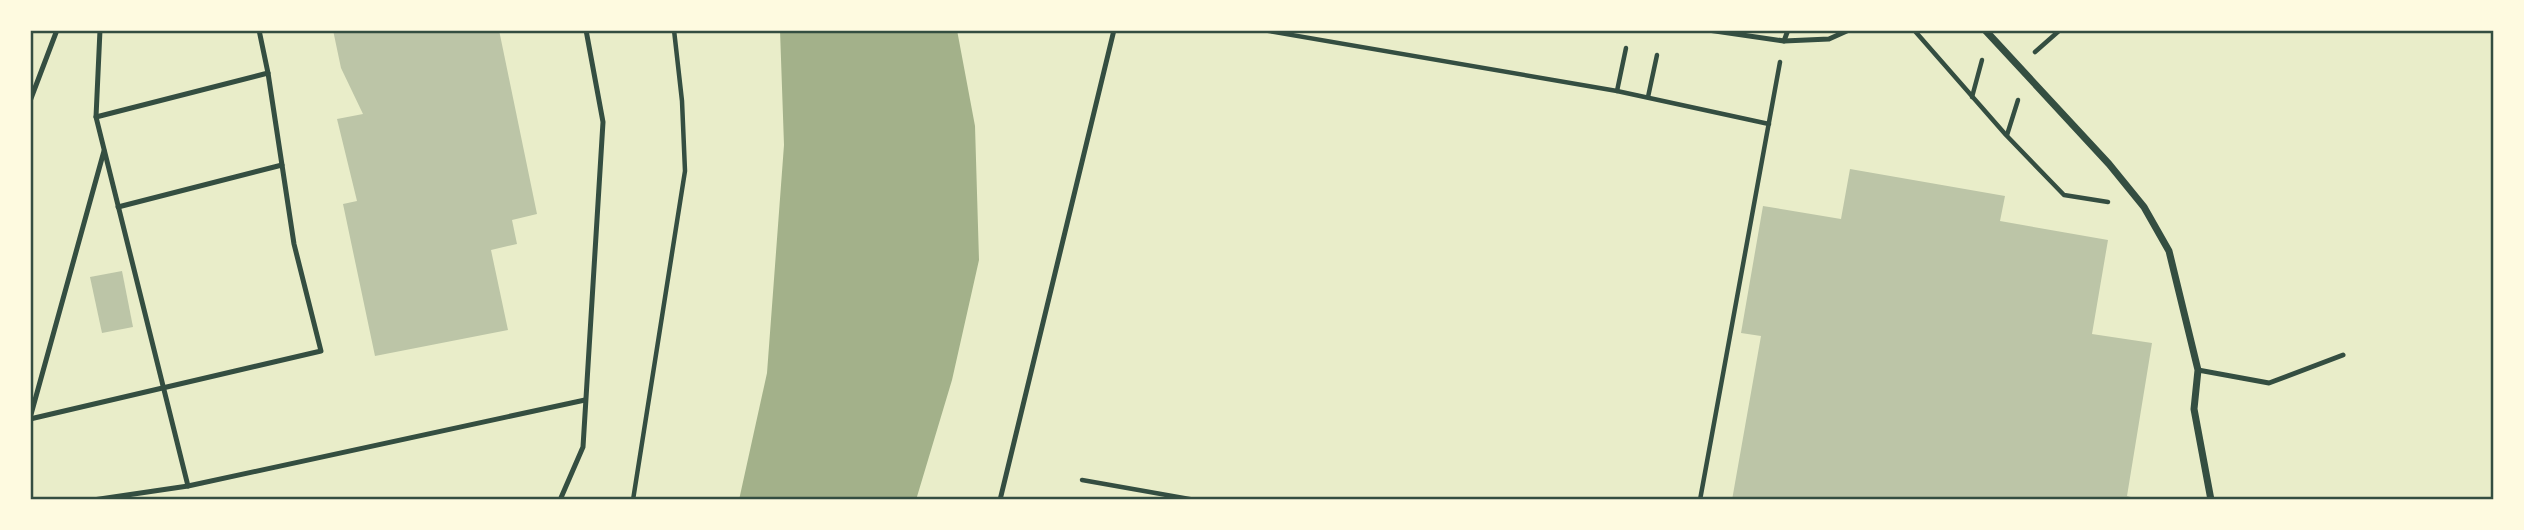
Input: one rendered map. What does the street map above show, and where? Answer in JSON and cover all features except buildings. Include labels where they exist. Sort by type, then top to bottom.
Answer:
[{"type":"street","points":[[1985,30],[2109,164],[2144,207],[2169,251],[2198,370],[2194,409],[2211,500]]},
{"type":"lane","points":[[30,101],[57,30]]},
{"type":"lane","points":[[100,30],[96,117],[188,486]]},
{"type":"lane","points":[[104,150],[30,418],[321,351],[294,244],[259,30]]},
{"type":"lane","points":[[560,500],[583,447],[603,122],[586,30]]},
{"type":"lane","points":[[1000,500],[1114,30]]},
{"type":"lane","points":[[1708,30],[1784,41],[1829,38],[1849,30]]},
{"type":"lane","points":[[1784,41],[1788,30]]},
{"type":"lane","points":[[96,117],[268,73]]},
{"type":"lane","points":[[118,207],[282,165]]},
{"type":"lane","points":[[2198,370],[2269,383],[2343,355]]},
{"type":"lane","points":[[93,500],[188,486],[586,400]]},
{"type":"path","points":[[633,500],[685,171],[682,101],[674,30]]},
{"type":"path","points":[[1263,30],[1617,91],[1769,124]]},
{"type":"path","points":[[1914,30],[1972,97],[2064,195],[2144,207]]},
{"type":"path","points":[[1700,500],[1784,41]]},
{"type":"path","points":[[1617,91],[1626,48]]},
{"type":"path","points":[[1648,97],[1657,55]]},
{"type":"path","points":[[1972,97],[1983,56]]},
{"type":"path","points":[[1082,480],[1195,500]]},
{"type":"shaded area","points":[[780,30],[957,30],[975,126],[979,260],[952,380],[916,500],[739,500],[767,373],[784,145]]}]
